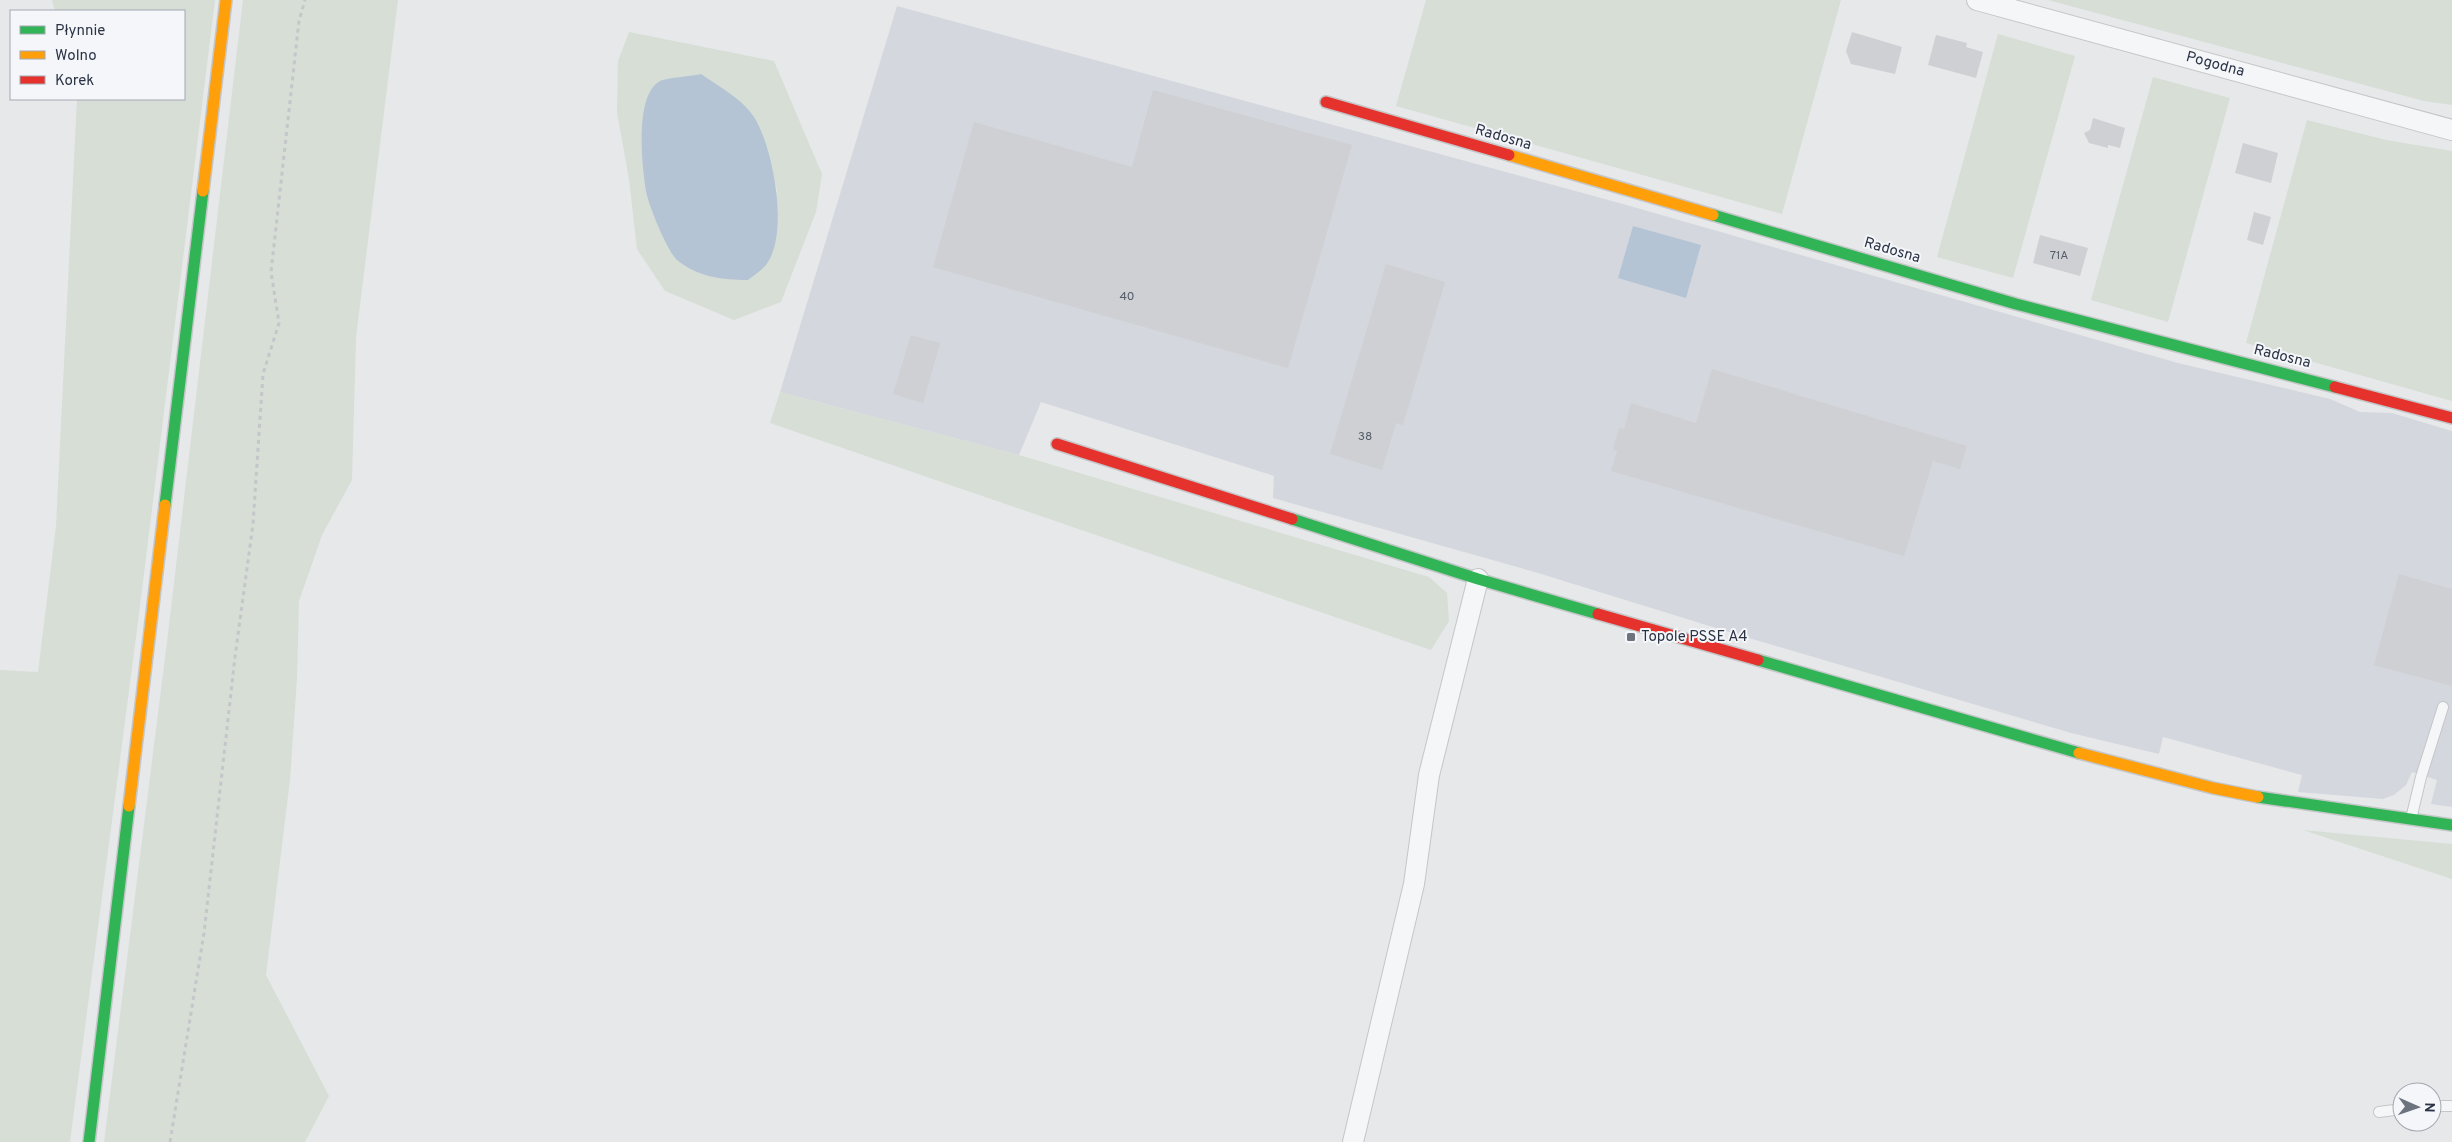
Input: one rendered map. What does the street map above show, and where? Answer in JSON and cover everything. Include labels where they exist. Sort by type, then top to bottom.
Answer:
[{"type":"street","points":[[89,1142],[226,0]]},
{"type":"street","name":"Pogodna","points":[[1977,0],[2452,130]]},
{"type":"street","name":"Radosna","points":[[1326,102],[2016,304],[2452,418]]},
{"type":"street","points":[[1056,444],[1478,579],[2166,776],[2266,799],[2411,821],[2452,825]]},
{"type":"street","points":[[1353,1142],[1414,884],[1429,775],[1478,579]]},
{"type":"lane","points":[[2411,821],[2421,777],[2443,707]]},
{"type":"lane","points":[[2379,1112],[2392,1110]]},
{"type":"path","points":[[170,1142],[204,933],[235,657],[253,524],[263,374],[279,323],[272,272],[300,21],[305,0]]},
{"type":"shaded area","points":[[52,0],[215,0],[139,614],[70,1142],[0,1142],[0,670],[38,672],[56,526],[77,100],[185,100],[185,10],[55,10]]},
{"type":"shaded area","points":[[243,0],[398,0],[356,337],[352,480],[322,535],[299,601],[297,678],[290,780],[266,975],[329,1096],[305,1142],[104,1142],[167,642]]},
{"type":"shaded area","points":[[1426,0],[1841,0],[1782,214],[1396,106]]},
{"type":"shaded area","points":[[2048,0],[2452,0],[2452,105],[2424,101]]},
{"type":"shaded area","points":[[897,6],[1623,204],[2178,363],[2330,399],[2360,412],[2392,413],[2452,431],[2452,807],[2431,804],[2437,780],[2412,772],[2406,785],[2394,795],[2383,799],[2298,792],[2302,775],[2163,737],[2159,754],[2071,733],[1742,636],[1538,573],[1273,498],[1274,476],[1041,402],[1019,455],[780,392]]},
{"type":"shaded area","points":[[629,32],[774,61],[822,174],[816,212],[781,302],[734,320],[665,291],[637,249],[629,179],[617,112],[618,61]],"holes":[[[677,79],[758,123],[777,191],[753,276],[748,280],[675,258],[660,230],[646,192],[660,81]]]},
{"type":"shaded area","points":[[1998,34],[2075,56],[2013,278],[1937,257]]},
{"type":"shaded area","points":[[2153,77],[2230,98],[2168,322],[2091,300]]},
{"type":"shaded area","points":[[2307,120],[2386,140],[2452,151],[2452,401],[2246,343]]},
{"type":"shaded area","points":[[780,392],[1019,455],[1429,577],[1447,593],[1449,621],[1431,650],[770,423]]},
{"type":"shaded area","points":[[2303,830],[2452,844],[2452,879]]},
{"type":"water","points":[[701,74],[733,96],[753,116],[764,138],[774,175],[778,216],[777,235],[773,252],[766,265],[748,280],[702,274],[677,260],[658,227],[646,191],[642,132],[646,101],[652,89],[660,81]]},
{"type":"water","points":[[1633,226],[1701,245],[1686,298],[1618,278]]},
{"type":"building","points":[[1852,32],[1902,47],[1895,74],[1851,64],[1846,51]]},
{"type":"building","points":[[1936,35],[1967,43],[1966,47],[1983,52],[1976,78],[1928,65]]},
{"type":"building","points":[[1153,90],[1352,145],[1288,368],[933,267],[974,122],[1132,167]]},
{"type":"building","points":[[2093,118],[2125,128],[2120,148],[2108,145],[2108,148],[2089,143],[2084,133],[2090,130]]},
{"type":"building","points":[[2243,143],[2278,153],[2271,183],[2235,173]]},
{"type":"building","points":[[2254,212],[2271,217],[2263,245],[2247,240]]},
{"type":"building","points":[[2040,235],[2088,248],[2080,276],[2033,263]]},
{"type":"building","points":[[1386,264],[1445,282],[1403,425],[1396,423],[1382,470],[1330,454]]},
{"type":"building","points":[[911,335],[940,343],[923,403],[893,394]]},
{"type":"building","points":[[1712,369],[1967,446],[1960,469],[1933,461],[1904,556],[1611,471],[1617,451],[1613,449],[1619,428],[1624,429],[1631,403],[1696,423]]},
{"type":"building","points":[[2399,574],[2452,589],[2452,686],[2374,665]]},
{"type":"traffic: fast","points":[[165,505],[203,191]]},
{"type":"traffic: fast","points":[[1713,215],[2016,304],[2335,387]]},
{"type":"traffic: fast","points":[[1292,519],[1478,579],[1598,614]]},
{"type":"traffic: fast","points":[[1758,660],[2079,753]]},
{"type":"traffic: fast","points":[[2258,797],[2452,825]]},
{"type":"traffic: fast","points":[[89,1142],[129,806]]},
{"type":"traffic: slow","points":[[203,191],[226,0]]},
{"type":"traffic: slow","points":[[1509,155],[1713,215]]},
{"type":"traffic: slow","points":[[129,806],[165,505]]},
{"type":"traffic: slow","points":[[2079,753],[2213,788],[2258,797]]},
{"type":"traffic: jam","points":[[1326,102],[1509,155]]},
{"type":"traffic: jam","points":[[2335,387],[2452,418]]},
{"type":"traffic: jam","points":[[1057,444],[1292,519]]},
{"type":"traffic: jam","points":[[1598,614],[1758,660]]},
{"type":"place","name":"Topole PSSE A4","points":[[1631,637]]}]
